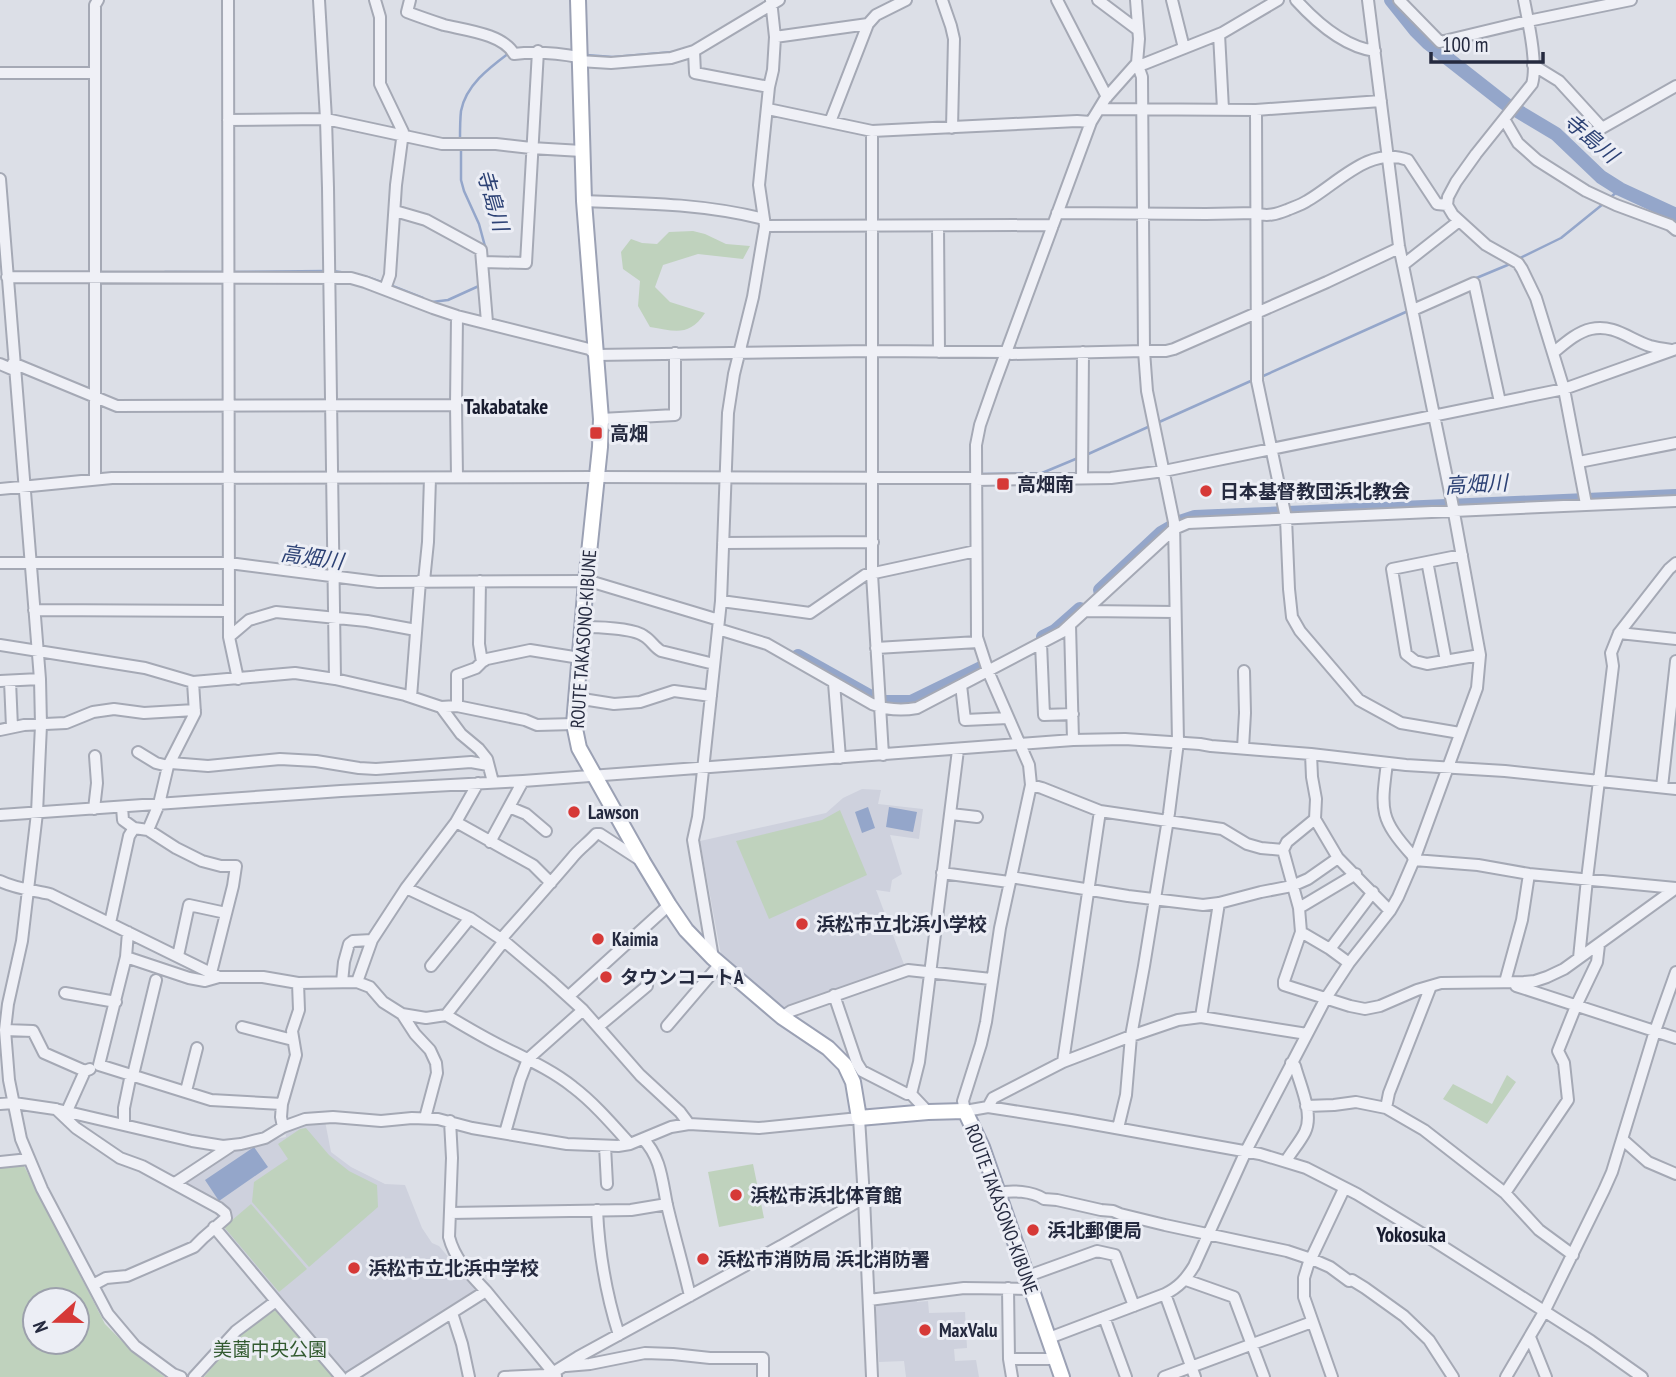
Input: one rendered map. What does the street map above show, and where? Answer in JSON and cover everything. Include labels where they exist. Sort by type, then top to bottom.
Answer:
[{"type":"main road","name":"ROUTE TAKASONO-KIBUNE","points":[[578,0],[583,201],[601,419],[574,724],[579,748],[643,862],[686,930],[716,961],[782,1017],[828,1048],[845,1065],[855,1089],[859,1118],[965,1111],[976,1132],[1062,1377]]},
{"type":"street","points":[[95,479],[95,5],[98,0]]},
{"type":"street","points":[[228,0],[229,637],[238,679]]},
{"type":"street","points":[[318,0],[326,120],[335,679]]},
{"type":"street","points":[[375,0],[380,17],[380,84],[403,132],[396,185],[390,275],[386,286]]},
{"type":"street","points":[[410,0],[407,12],[502,41],[513,51],[538,51],[611,62],[671,58],[694,51],[773,2],[773,70],[760,185],[765,223],[753,298],[738,352],[728,413],[721,601],[698,817],[693,840],[716,961],[667,1026]]},
{"type":"street","points":[[830,122],[869,24],[876,15],[905,0]]},
{"type":"street","points":[[942,0],[954,39],[953,128]]},
{"type":"street","points":[[1057,0],[1107,97]]},
{"type":"street","points":[[1098,0],[1138,30]]},
{"type":"street","points":[[1118,1128],[1126,1095],[1131,1036],[1178,742],[1174,526],[1147,391],[1144,351],[1142,77],[1138,63],[1136,0]]},
{"type":"street","points":[[1172,0],[1184,48]]},
{"type":"street","points":[[1138,63],[1144,64],[1219,34],[1278,0]]},
{"type":"street","points":[[1296,0],[1340,38],[1355,47],[1374,51]]},
{"type":"street","points":[[1049,1338],[1165,1294],[1185,1280],[1194,1266],[1246,1151],[1326,998],[1398,897],[1477,688],[1480,655],[1453,507],[1399,248],[1368,0]]},
{"type":"street","points":[[1399,0],[1440,43],[1528,21],[1631,0]]},
{"type":"street","points":[[1524,0],[1534,65],[1532,84],[1456,182],[1447,205],[1459,221],[1486,244],[1518,263],[1536,298],[1564,389],[1586,501]]},
{"type":"street","points":[[775,37],[869,24]]},
{"type":"street","points":[[1219,34],[1223,109]]},
{"type":"street","points":[[486,262],[526,263],[538,51]]},
{"type":"street","points":[[694,51],[695,73],[769,87]]},
{"type":"street","points":[[1138,63],[1107,97],[1091,122],[978,431],[975,477],[978,642],[1029,765],[1031,785],[1010,879],[981,1044],[963,1101],[965,1111],[988,1107],[1118,1128],[1246,1151],[1316,1172],[1431,1239],[1591,1341],[1642,1377]]},
{"type":"street","points":[[1534,65],[1559,81],[1602,128],[1676,86]]},
{"type":"street","points":[[0,73],[96,73]]},
{"type":"street","points":[[1100,108],[1256,110],[1381,101]]},
{"type":"street","points":[[768,109],[872,131],[1091,122]]},
{"type":"street","points":[[1256,110],[1257,381],[1285,515],[1290,612],[1300,631],[1359,700],[1401,723],[1460,733]]},
{"type":"street","points":[[1504,119],[1518,143],[1527,152],[1586,191],[1670,225],[1676,230]]},
{"type":"street","points":[[228,120],[326,120],[442,144],[496,144],[582,151]]},
{"type":"street","points":[[872,131],[872,574],[883,755]]},
{"type":"street","points":[[1057,213],[1256,213],[1264,216],[1305,202],[1364,163],[1388,157],[1408,160],[1437,204],[1447,205]]},
{"type":"street","points":[[0,179],[40,679],[41,724],[37,813],[22,941],[4,1004],[9,1080],[21,1139],[29,1159],[108,1314],[135,1346],[181,1377]]},
{"type":"street","points":[[583,201],[678,204],[736,212],[765,223],[872,226],[1053,225]]},
{"type":"street","points":[[395,211],[426,220],[481,250],[486,262],[484,282],[487,322]]},
{"type":"street","points":[[1403,265],[1459,221]]},
{"type":"street","points":[[937,226],[939,352]]},
{"type":"street","points":[[7,277],[95,275],[351,278],[386,286],[457,316],[589,349],[596,355],[1166,351],[1399,248]]},
{"type":"street","points":[[1413,310],[1474,283],[1500,402]]},
{"type":"street","points":[[457,316],[457,477]]},
{"type":"street","points":[[1553,353],[1590,329],[1614,329],[1648,345],[1674,350]]},
{"type":"street","points":[[0,489],[95,479],[1111,478],[1164,471],[1564,389],[1674,350]]},
{"type":"street","points":[[1082,478],[1083,352]]},
{"type":"street","points":[[601,419],[675,415],[675,353]]},
{"type":"street","points":[[0,365],[14,367],[117,406],[456,405]]},
{"type":"street","points":[[1579,462],[1676,443]]},
{"type":"street","points":[[411,697],[415,630],[428,542],[430,478]]},
{"type":"street","points":[[0,563],[229,566],[334,581],[480,584],[586,581],[719,624],[767,645],[880,707],[903,711],[917,708],[1062,632],[1174,526],[1285,515],[1586,501],[1676,501]]},
{"type":"street","points":[[723,543],[873,542]]},
{"type":"street","points":[[721,601],[810,613],[865,575],[976,551]]},
{"type":"street","points":[[1462,555],[1392,569],[1406,654],[1415,661],[1427,664],[1480,655]]},
{"type":"street","points":[[1429,562],[1446,661]]},
{"type":"street","points":[[1579,958],[1613,666],[1611,653],[1619,633],[1668,569],[1676,563]]},
{"type":"street","points":[[480,584],[479,644],[482,662]]},
{"type":"street","points":[[34,610],[229,611]]},
{"type":"street","points":[[1085,611],[1175,612]]},
{"type":"street","points":[[229,637],[249,620],[272,612],[367,621],[415,630]]},
{"type":"street","points":[[1070,625],[1073,740]]},
{"type":"street","points":[[582,626],[643,634],[661,651],[714,664]]},
{"type":"street","points":[[1619,633],[1676,639]]},
{"type":"street","points":[[876,649],[978,642]]},
{"type":"street","points":[[1041,643],[1044,715],[1073,714]]},
{"type":"street","points":[[0,645],[145,668],[192,681],[295,673],[335,679],[411,697],[441,708],[457,706],[537,725],[574,724]]},
{"type":"street","points":[[457,706],[457,675],[476,668],[486,659],[530,650],[580,658]]},
{"type":"street","points":[[1662,787],[1676,661]]},
{"type":"street","points":[[1243,748],[1244,671]]},
{"type":"street","points":[[12,727],[5,681],[40,679]]},
{"type":"street","points":[[148,830],[170,765],[195,713],[192,681]]},
{"type":"street","points":[[834,683],[840,758]]},
{"type":"street","points":[[961,685],[965,720],[1008,718]]},
{"type":"street","points":[[576,698],[614,704],[640,702],[674,691],[711,696]]},
{"type":"street","points":[[441,708],[461,734],[478,748],[487,760],[493,782]]},
{"type":"street","points":[[0,730],[66,723],[93,712],[114,709],[144,713],[195,710]]},
{"type":"street","points":[[0,815],[523,781],[1073,740],[1125,739],[1676,789]]},
{"type":"street","points":[[911,1094],[919,1062],[958,750]]},
{"type":"street","points":[[138,752],[156,763],[170,765],[208,766],[280,759],[368,768],[471,762],[488,765]]},
{"type":"street","points":[[1311,754],[1316,799],[1315,819],[1338,858],[1390,911]]},
{"type":"street","points":[[94,808],[97,783],[95,756]]},
{"type":"street","points":[[1387,763],[1382,804],[1391,828],[1414,860]]},
{"type":"street","points":[[490,842],[523,781]]},
{"type":"street","points":[[356,982],[372,940],[406,888],[456,822],[478,783]]},
{"type":"street","points":[[1031,785],[1100,811],[1222,829],[1247,845],[1283,850]]},
{"type":"street","points":[[122,807],[123,820],[134,828],[148,830],[202,861],[220,866],[236,866],[215,975],[205,981],[189,978],[126,957]]},
{"type":"street","points":[[509,807],[523,812],[547,831]]},
{"type":"street","points":[[1063,1062],[1100,811]]},
{"type":"street","points":[[951,814],[977,817]]},
{"type":"street","points":[[1315,819],[1287,842],[1283,850],[1299,908],[1301,932],[1284,985],[1358,1009],[1371,1009],[1431,986],[1455,982],[1524,982],[1548,977],[1564,970],[1676,888]]},
{"type":"street","points":[[456,822],[533,865],[551,883]]},
{"type":"street","points":[[110,923],[129,836],[134,828]]},
{"type":"street","points":[[0,881],[21,889],[50,894],[215,975],[263,977],[298,983],[356,982],[370,987],[383,1002],[402,1014],[426,1018],[446,1014],[502,940],[574,855],[598,833],[643,862]]},
{"type":"street","points":[[942,873],[1089,889],[1191,905],[1219,903],[1261,891],[1292,886],[1308,879],[1338,858]]},
{"type":"street","points":[[1414,860],[1676,888]]},
{"type":"street","points":[[1299,908],[1356,874]]},
{"type":"street","points":[[1506,982],[1522,920],[1529,874]]},
{"type":"street","points":[[406,888],[471,918],[502,940],[569,996],[640,1075],[680,1112],[689,1124]]},
{"type":"street","points":[[1330,949],[1373,892]]},
{"type":"street","points":[[1202,1017],[1219,903]]},
{"type":"street","points":[[178,956],[189,905],[226,913]]},
{"type":"street","points":[[569,996],[669,905]]},
{"type":"street","points":[[431,967],[471,918]]},
{"type":"street","points":[[99,1065],[126,957],[128,932]]},
{"type":"street","points":[[1301,932],[1349,963]]},
{"type":"street","points":[[342,982],[349,944],[353,941],[372,940]]},
{"type":"street","points":[[1505,1193],[1568,1100],[1564,1063],[1558,1051],[1597,962],[1599,945]]},
{"type":"street","points":[[782,1017],[791,1011],[908,970],[991,979]]},
{"type":"street","points":[[1506,1377],[1544,1312],[1612,1172],[1676,972]]},
{"type":"street","points":[[124,1124],[124,1108],[156,980]]},
{"type":"street","points":[[1506,982],[1676,1038]]},
{"type":"street","points":[[283,1127],[282,1104],[296,1055],[292,1031],[299,1010],[298,983]]},
{"type":"street","points":[[598,1027],[647,986]]},
{"type":"street","points":[[1386,1108],[1431,986]]},
{"type":"street","points":[[65,993],[116,1002]]},
{"type":"street","points":[[834,995],[862,1071],[911,1094],[929,1112]]},
{"type":"street","points":[[505,1133],[528,1059],[583,1010]]},
{"type":"street","points":[[402,1014],[430,1050],[436,1063],[437,1073],[425,1118]]},
{"type":"street","points":[[446,1014],[571,1085],[630,1143]]},
{"type":"street","points":[[988,1107],[993,1098],[1063,1062],[1178,1020],[1202,1017],[1307,1034]]},
{"type":"street","points":[[242,1026],[292,1040]]},
{"type":"street","points":[[5,1030],[33,1031],[44,1053],[85,1071]]},
{"type":"street","points":[[186,1091],[197,1048]]},
{"type":"street","points":[[1286,1161],[1305,1132],[1308,1119],[1292,1063]]},
{"type":"street","points":[[61,1110],[85,1071],[99,1065],[211,1100],[282,1104]]},
{"type":"street","points":[[1306,1106],[1356,1102],[1386,1108],[1424,1130],[1505,1193],[1539,1230],[1573,1255]]},
{"type":"street","points":[[0,1104],[14,1103],[61,1110],[223,1146],[265,1138],[283,1127],[305,1119],[333,1117],[381,1121],[438,1119],[472,1128],[566,1144],[605,1146],[622,1146],[689,1124],[759,1128],[859,1118],[872,1377]]},
{"type":"street","points":[[61,1110],[76,1128],[110,1151],[175,1183],[225,1213],[226,1217],[194,1247],[127,1276],[106,1278],[93,1285]]},
{"type":"street","points":[[450,1121],[452,1158],[449,1237],[452,1249],[460,1264],[558,1372]]},
{"type":"street","points":[[643,1139],[652,1147],[662,1171],[667,1204],[690,1296]]},
{"type":"street","points":[[1622,1139],[1648,1163],[1676,1174]]},
{"type":"street","points":[[175,1183],[232,1145]]},
{"type":"street","points":[[605,1146],[607,1184]]},
{"type":"street","points":[[0,1162],[29,1159]]},
{"type":"street","points":[[1332,1377],[1303,1289],[1311,1258],[1344,1189]]},
{"type":"street","points":[[998,1193],[1024,1192],[1044,1199],[1107,1209],[1311,1258],[1365,1288],[1404,1316],[1429,1340],[1453,1377]]},
{"type":"street","points":[[558,1372],[863,1198]]},
{"type":"street","points":[[450,1213],[631,1210],[667,1204]]},
{"type":"street","points":[[597,1210],[605,1284],[619,1335]]},
{"type":"street","points":[[214,1227],[341,1377]]},
{"type":"street","points":[[869,1300],[964,1287],[1008,1288],[1029,1282],[1097,1251],[1115,1255],[1135,1306]]},
{"type":"street","points":[[1185,1280],[1234,1297],[1264,1377]]},
{"type":"street","points":[[1008,1288],[1009,1359],[1012,1377]]},
{"type":"street","points":[[350,1377],[486,1292]]},
{"type":"street","points":[[1165,1294],[1193,1372]]},
{"type":"street","points":[[194,1377],[236,1331],[276,1301]]},
{"type":"street","points":[[452,1313],[463,1344],[469,1377]]},
{"type":"street","points":[[1104,1317],[1126,1377]]},
{"type":"street","points":[[1164,1377],[1193,1372],[1312,1322]]},
{"type":"street","points":[[1530,1337],[1546,1377]]},
{"type":"street","points":[[504,1377],[537,1376],[645,1353],[710,1358],[763,1358],[764,1377]]},
{"type":"street","points":[[1009,1359],[1056,1359]]},
{"type":"shaded area","name":"浜松市立北浜小学校","points":[[862,789],[881,790],[878,804],[923,809],[919,839],[890,835],[902,874],[892,880],[890,892],[876,890],[905,967],[785,1011],[721,955],[700,841],[826,813],[843,798]]},
{"type":"shaded area","name":"浜松市立北浜中学校","points":[[325,1121],[331,1152],[351,1167],[385,1184],[405,1185],[422,1228],[432,1243],[439,1246],[475,1289],[475,1293],[346,1376],[218,1229],[229,1219],[181,1182],[235,1147],[286,1137],[285,1129],[301,1123]]},
{"type":"shaded area","points":[[916,1296],[917,1302],[928,1301],[929,1313],[965,1312],[967,1348],[954,1349],[955,1361],[976,1360],[979,1377],[906,1377],[904,1361],[879,1362],[875,1302]]},
{"type":"green space","points":[[693,231],[726,244],[750,246],[743,259],[698,254],[663,265],[655,287],[670,302],[705,313],[687,329],[674,331],[650,327],[638,306],[640,281],[623,269],[621,252],[631,239],[657,244],[669,232]]},
{"type":"green space","points":[[840,810],[867,875],[769,919],[736,841],[822,820]]},
{"type":"green space","points":[[1507,1075],[1516,1082],[1487,1124],[1443,1099],[1453,1084],[1492,1104]]},
{"type":"green space","points":[[306,1128],[329,1155],[349,1171],[377,1185],[378,1207],[309,1267],[252,1202],[254,1182],[288,1159],[278,1144],[300,1129]]},
{"type":"green space","name":"美薗中央公園","points":[[22,1162],[86,1286],[21,1286],[21,1356],[91,1356],[91,1297],[105,1324],[136,1355],[165,1377],[0,1377],[0,1166]]},
{"type":"green space","name":"浜松市浜北体育館","points":[[753,1164],[764,1218],[719,1227],[708,1172]]},
{"type":"green space","points":[[251,1204],[307,1269],[279,1292],[224,1227]]},
{"type":"green space","name":"美薗中央公園","points":[[275,1310],[335,1377],[204,1377],[230,1346]]},
{"type":"water","points":[[868,807],[875,828],[862,833],[855,812]]},
{"type":"water","points":[[889,807],[917,812],[913,832],[886,827]]},
{"type":"water","points":[[254,1147],[268,1167],[219,1201],[205,1180]]},
{"type":"waterway","name":"寺島川","points":[[1391,0],[1428,43],[1507,105]]},
{"type":"waterway","name":"寺島川","points":[[586,55],[613,57],[673,52]]},
{"type":"waterway","name":"寺島川","points":[[460,139],[461,111],[468,93],[486,71],[509,53]]},
{"type":"waterway","name":"寺島川","points":[[1516,110],[1556,134],[1601,177],[1620,189],[1676,215]]},
{"type":"waterway","name":"寺島川","points":[[461,146],[461,180],[479,224],[486,250]]},
{"type":"waterway","points":[[1611,197],[1620,189]]},
{"type":"waterway","points":[[1518,259],[1561,238],[1603,204]]},
{"type":"waterway","points":[[1474,279],[1510,264]]},
{"type":"waterway","name":"寺島川","points":[[231,272],[324,271]]},
{"type":"waterway","name":"寺島川","points":[[333,271],[347,273]]},
{"type":"waterway","name":"寺島川","points":[[165,272],[225,272]]},
{"type":"waterway","name":"寺島川","points":[[367,277],[384,283]]},
{"type":"waterway","name":"寺島川","points":[[390,285],[423,298]]},
{"type":"waterway","name":"寺島川","points":[[432,302],[448,300],[481,285]]},
{"type":"waterway","points":[[1261,377],[1408,311]]},
{"type":"waterway","points":[[1157,423],[1253,380]]},
{"type":"waterway","points":[[1086,455],[1148,427]]},
{"type":"waterway","points":[[981,474],[1042,473],[1078,458]]},
{"type":"waterway","name":"高畑川","points":[[1100,590],[1161,533],[1195,517],[1676,496]]},
{"type":"waterway","name":"高畑川","points":[[1043,637],[1055,631],[1080,609]]},
{"type":"waterway","name":"高畑川","points":[[798,656],[873,698]]},
{"type":"waterway","name":"高畑川","points":[[884,702],[911,702],[981,668]]},
{"type":"place","name":"高畑","points":[[596,433]]},
{"type":"place","name":"高畑南","points":[[1003,484]]},
{"type":"place","name":"日本基督教団浜北教会","points":[[1206,491]]},
{"type":"place","name":"Lawson","points":[[574,812]]},
{"type":"place","name":"浜松市立北浜小学校","points":[[802,924]]},
{"type":"place","name":"Kaimia","points":[[598,939]]},
{"type":"place","name":"タウンコートA","points":[[606,977]]},
{"type":"place","name":"浜松市浜北体育館","points":[[736,1195]]},
{"type":"place","name":"浜北郵便局","points":[[1033,1230]]},
{"type":"place","name":"浜松市消防局 浜北消防署","points":[[703,1259]]},
{"type":"place","name":"浜松市立北浜中学校","points":[[354,1268]]},
{"type":"place","name":"MaxValu","points":[[925,1330]]},
{"type":"district","name":"Takabatake","points":[[506,406]]},
{"type":"district","name":"Yokosuka","points":[[1411,1234]]}]
